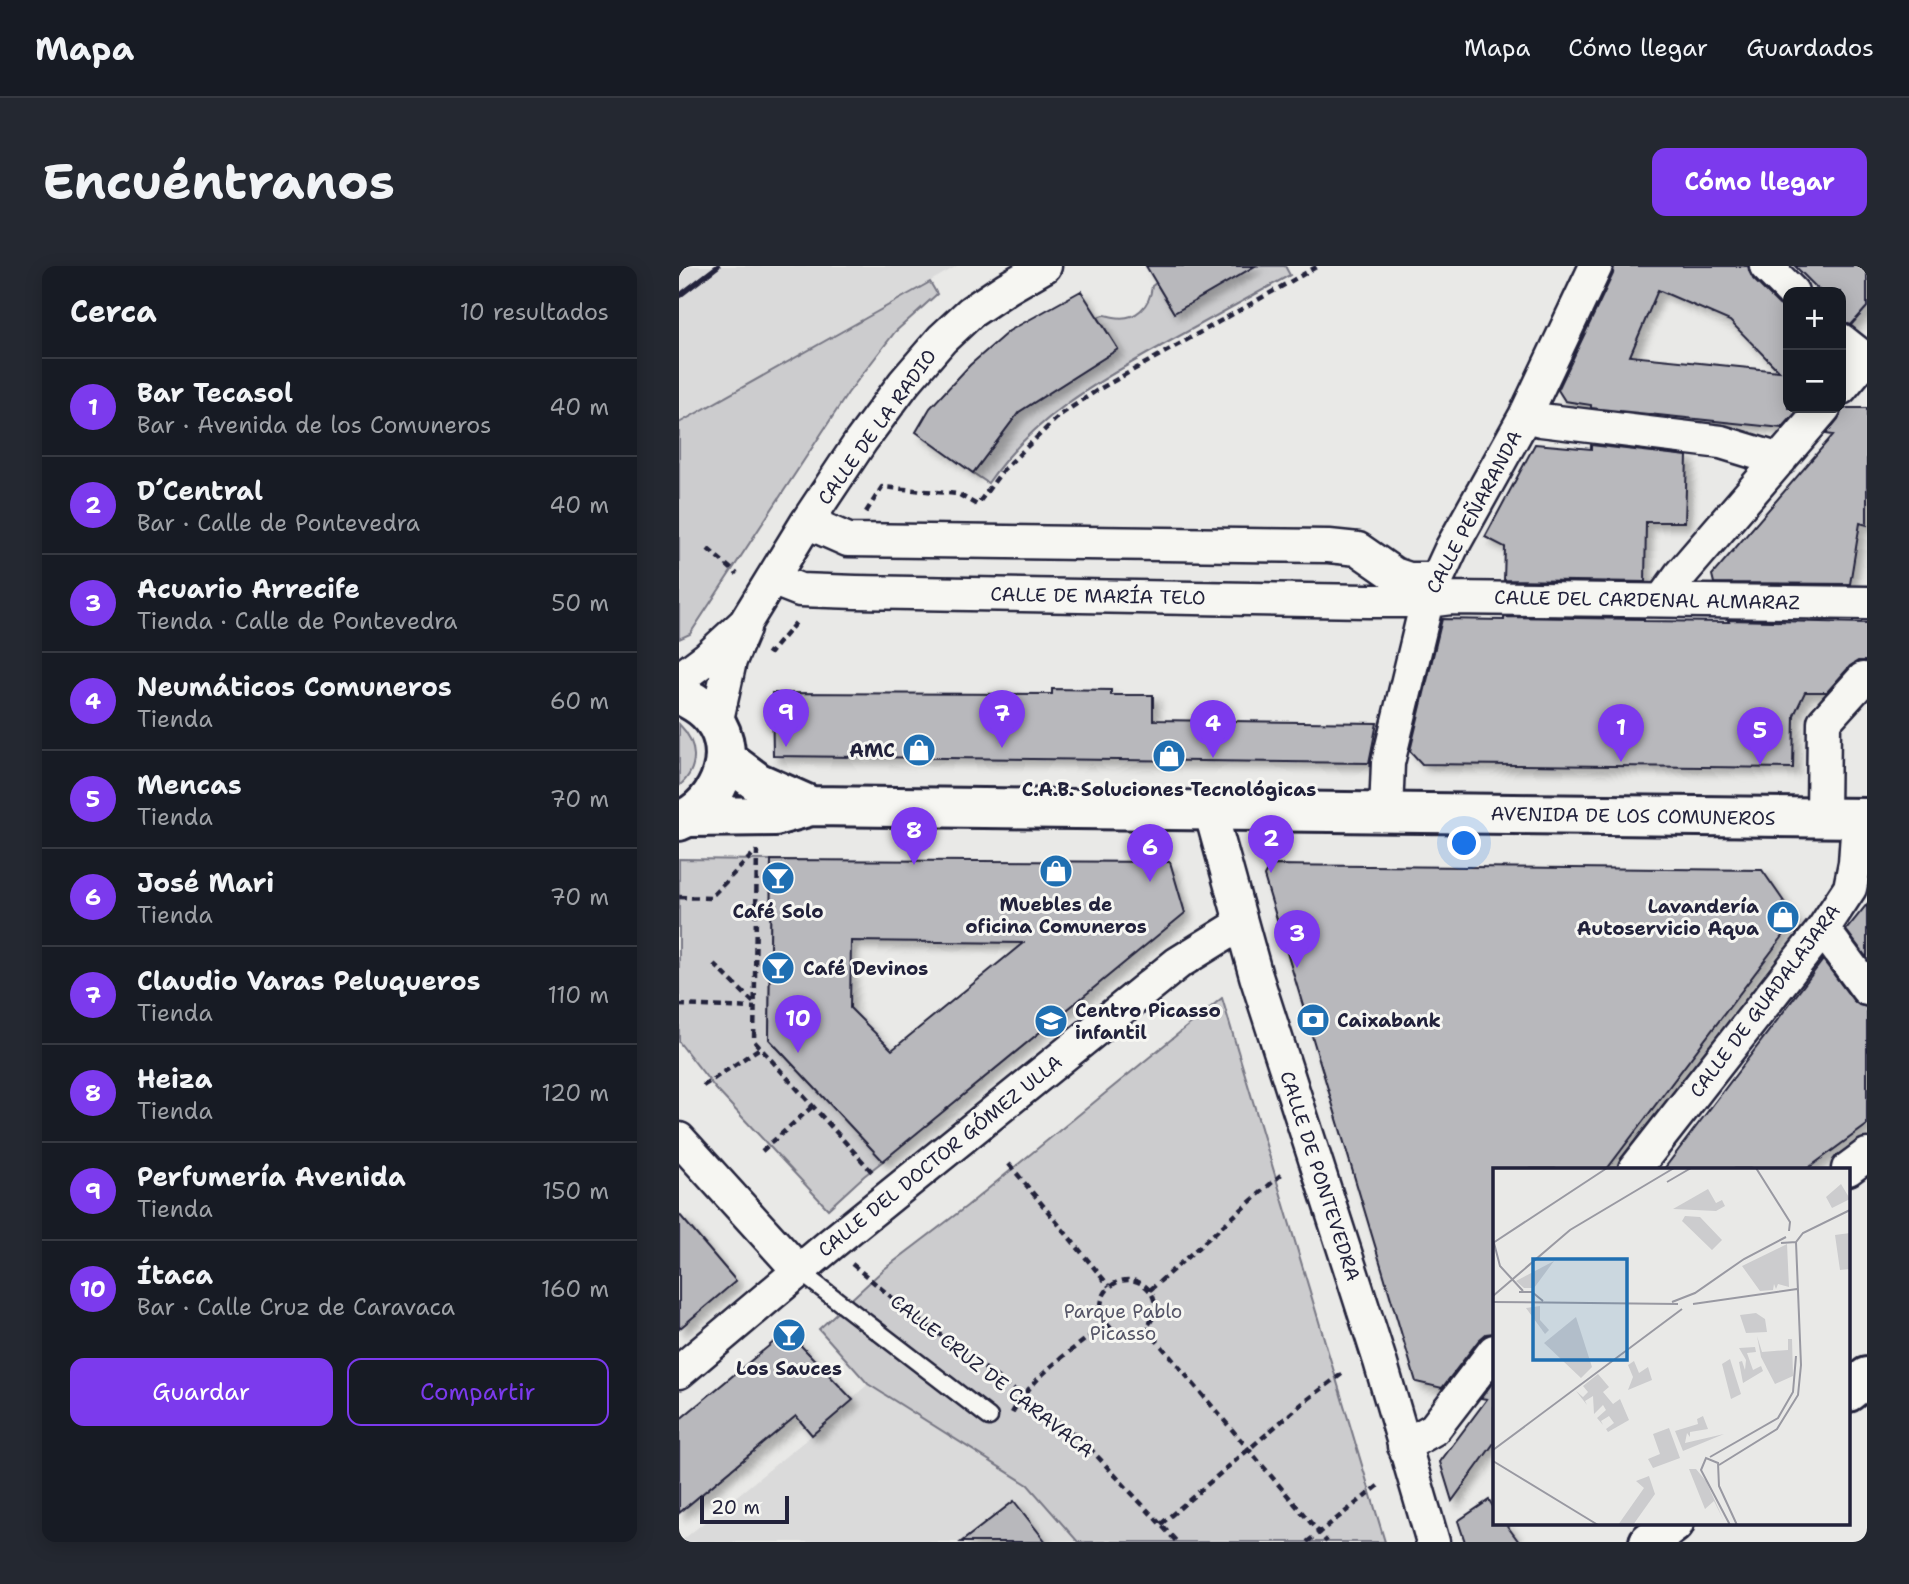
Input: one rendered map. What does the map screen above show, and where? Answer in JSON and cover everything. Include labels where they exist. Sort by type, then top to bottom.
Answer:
[{"type":"main road","name":"AVENIDA DE LOS COMUNEROS","points":[[679,694],[694,702],[721,741],[757,782],[811,806]]},
{"type":"main road","points":[[684,819],[712,797],[721,779],[721,741]]},
{"type":"main road","name":"AVENIDA DE LOS COMUNEROS","points":[[684,819],[775,816],[811,806],[1849,818]]},
{"type":"main road","points":[[1849,1391],[1867,1377]]},
{"type":"main road","points":[[1649,1542],[1673,1524]]},
{"type":"street","name":"CALLE DE LA RADIO","points":[[721,741],[730,661],[745,623],[807,523],[870,430],[904,383],[971,312],[1045,266]]},
{"type":"street","name":"CALLE PEÑARANDA","points":[[1386,812],[1388,763],[1432,590],[1525,416],[1596,266]]},
{"type":"street","points":[[1766,266],[1787,287]]},
{"type":"street","points":[[1846,377],[1858,352]]},
{"type":"street","points":[[1663,600],[1680,575],[1820,413]]},
{"type":"street","points":[[1525,416],[1721,442],[1780,460]]},
{"type":"street","points":[[807,523],[848,540],[1329,546],[1358,550],[1374,558],[1381,566],[1432,590]]},
{"type":"street","name":"CALLE DE MARÍA TELO","points":[[772,579],[800,590],[817,591],[1367,601],[1432,590]]},
{"type":"street","name":"CALLE DEL CARDENAL ALMARAZ","points":[[1432,590],[1451,598],[1867,603]]},
{"type":"street","name":"CALLE DE LA RADIO","points":[[679,679],[707,658],[745,623]]},
{"type":"street","name":"CALLE DE GUADALAJARA","points":[[1636,1168],[1823,929],[1850,888],[1855,863],[1849,818],[1824,722],[1863,679]]},
{"type":"street","name":"CALLE DE PONTEVEDRA","points":[[1210,810],[1241,924],[1433,1542]]},
{"type":"street","name":"CALLE DEL DOCTOR GÓMEZ ULLA","points":[[679,1372],[831,1244],[1178,963],[1241,924]]},
{"type":"street","points":[[1823,929],[1867,989]]},
{"type":"street","name":"CALLE CRUZ DE CARAVACA","points":[[679,1139],[799,1271]]},
{"type":"street","points":[[1849,1169],[1867,1155]]},
{"type":"street","points":[[1404,1446],[1434,1429],[1493,1352]]},
{"type":"lane","points":[[1367,601],[1384,581],[1381,566]]},
{"type":"lane","name":"CALLE CRUZ DE CARAVACA","points":[[799,1271],[989,1417]]},
{"type":"path","points":[[863,517],[882,487],[958,494],[977,505],[1003,470],[1060,415],[1096,391],[1318,266]]},
{"type":"path","points":[[708,549],[737,574]]},
{"type":"path","points":[[679,897],[711,898],[757,850],[754,1041],[876,1176]]},
{"type":"path","points":[[714,964],[755,1006]]},
{"type":"path","points":[[679,1005],[755,1006]]},
{"type":"path","points":[[703,1086],[760,1048]]},
{"type":"path","points":[[762,1151],[813,1106]]},
{"type":"path","points":[[1009,1164],[1109,1286]]},
{"type":"path","points":[[1150,1290],[1284,1172]]},
{"type":"path","name":"CALLE CRUZ DE CARAVACA","points":[[831,1244],[862,1275],[1084,1442],[1178,1542]]},
{"type":"path","points":[[1126,1279],[1144,1284],[1150,1290],[1156,1306],[1152,1321],[1146,1328],[1130,1334],[1106,1324],[1101,1300],[1109,1286],[1126,1279]]},
{"type":"path","points":[[1023,1394],[1040,1376],[1106,1324]]},
{"type":"path","points":[[1146,1328],[1327,1542]]},
{"type":"path","points":[[1161,1524],[1343,1373]]},
{"type":"path","points":[[1307,1542],[1378,1486]]},
{"type":"shaded area","points":[[679,266],[957,266],[679,423]]},
{"type":"shaded area","points":[[868,1384],[1028,1485],[1078,1542],[680,1542],[812,1435]]},
{"type":"green space","points":[[1255,266],[1285,266],[1290,275],[1090,388],[1024,440],[988,483],[973,473],[1019,412],[1118,349],[1098,317],[1104,315],[1122,318],[1135,314],[1145,306],[1152,286],[1156,283],[1174,313]]},
{"type":"green space","points":[[930,282],[937,294],[895,332],[848,393],[690,634],[679,639],[679,423]]},
{"type":"green space","points":[[679,724],[690,739],[694,755],[691,771],[679,786]]},
{"type":"green space","points":[[679,859],[771,860],[769,1039],[883,1161],[828,1209],[716,1089],[679,1042]]},
{"type":"green space","name":"Parque Pablo Picasso","points":[[1222,998],[1385,1542],[1078,1542],[1028,1485],[868,1384],[819,1329],[883,1270],[967,1206]]},
{"type":"building","points":[[1146,266],[1255,266],[1174,313]]},
{"type":"building","points":[[1614,266],[1748,266],[1753,279],[1783,307],[1783,413],[1796,413],[1782,428],[1591,408],[1591,405],[1565,401],[1558,390],[1613,274]],"holes":[[[1658,290],[1730,321],[1779,371],[1630,356]]]},
{"type":"building","points":[[1795,266],[1867,266],[1867,307],[1851,325],[1846,324],[1846,287],[1816,287]]},
{"type":"building","points":[[1081,291],[1118,349],[1019,412],[973,473],[916,432],[930,408],[970,365],[1009,331]]},
{"type":"building","points":[[1846,408],[1867,408],[1867,525],[1860,523],[1850,584],[1714,583],[1712,575],[1833,435],[1826,434],[1840,413],[1846,413]]},
{"type":"building","points":[[1535,444],[1591,449],[1591,445],[1687,456],[1685,522],[1646,522],[1645,582],[1504,580],[1505,547],[1485,537]]},
{"type":"building","points":[[1504,617],[1867,623],[1867,661],[1858,661],[1850,666],[1827,692],[1805,692],[1794,715],[1793,768],[1422,764],[1410,751],[1442,619],[1504,620]]},
{"type":"building","points":[[1052,689],[1111,690],[1111,695],[1153,695],[1153,720],[1377,723],[1369,763],[773,756],[772,693],[1052,694]]},
{"type":"building","points":[[771,860],[1170,862],[1185,913],[883,1161],[769,1039]],"holes":[[[851,941],[1023,943],[892,1050],[850,1008]]]},
{"type":"building","points":[[1270,865],[1762,870],[1796,919],[1608,1168],[1493,1168],[1493,1333],[1486,1334],[1479,1340],[1442,1388],[1416,1382],[1264,876]]},
{"type":"building","points":[[1867,904],[1867,958],[1846,930]]},
{"type":"building","points":[[1823,960],[1853,1000],[1867,1007],[1867,1125],[1808,1168],[1665,1168]]},
{"type":"building","points":[[679,1214],[736,1281],[679,1329]]},
{"type":"building","points":[[787,1331],[853,1400],[812,1435],[796,1416],[679,1513],[679,1420]]},
{"type":"building","points":[[1493,1382],[1493,1444],[1452,1501],[1440,1462],[1487,1399],[1481,1398]]},
{"type":"building","points":[[1489,1500],[1493,1506],[1493,1524],[1506,1524],[1519,1542],[1465,1542],[1458,1521]]},
{"type":"building","points":[[1014,1501],[1046,1542],[961,1542]]},
{"type":"railway","points":[[679,296],[718,266]]},
{"type":"place","name":"Perfumería Avenida","points":[[786,747]]},
{"type":"place","name":"Claudio Varas Peluqueros","points":[[1002,748]]},
{"type":"place","name":"AMC","points":[[919,750]]},
{"type":"place","name":"C.A.B. Soluciones Tecnológicas","points":[[1169,756]]},
{"type":"place","name":"Neumáticos Comuneros","points":[[1213,758]]},
{"type":"place","name":"Bar Tecasol","points":[[1621,762]]},
{"type":"place","name":"Mencas","points":[[1760,765]]},
{"type":"place","name":"Heiza","points":[[914,865]]},
{"type":"place","name":"Muebles de oficina Comuneros","points":[[1056,871]]},
{"type":"place","name":"D´Central","points":[[1271,873]]},
{"type":"place","name":"Café Solo","points":[[778,878]]},
{"type":"place","name":"José Mari","points":[[1150,882]]},
{"type":"place","name":"Lavandería Autoservicio Aqua","points":[[1783,917]]},
{"type":"place","name":"Café Devinos","points":[[778,968]]},
{"type":"place","name":"Acuario Arrecife","points":[[1297,968]]},
{"type":"place","name":"Caixabank","points":[[1313,1020]]},
{"type":"place","name":"Centro Picasso infantil","points":[[1051,1021]]},
{"type":"place","name":"Ítaca","points":[[798,1053]]},
{"type":"place","name":"Los Sauces","points":[[789,1335]]}]
